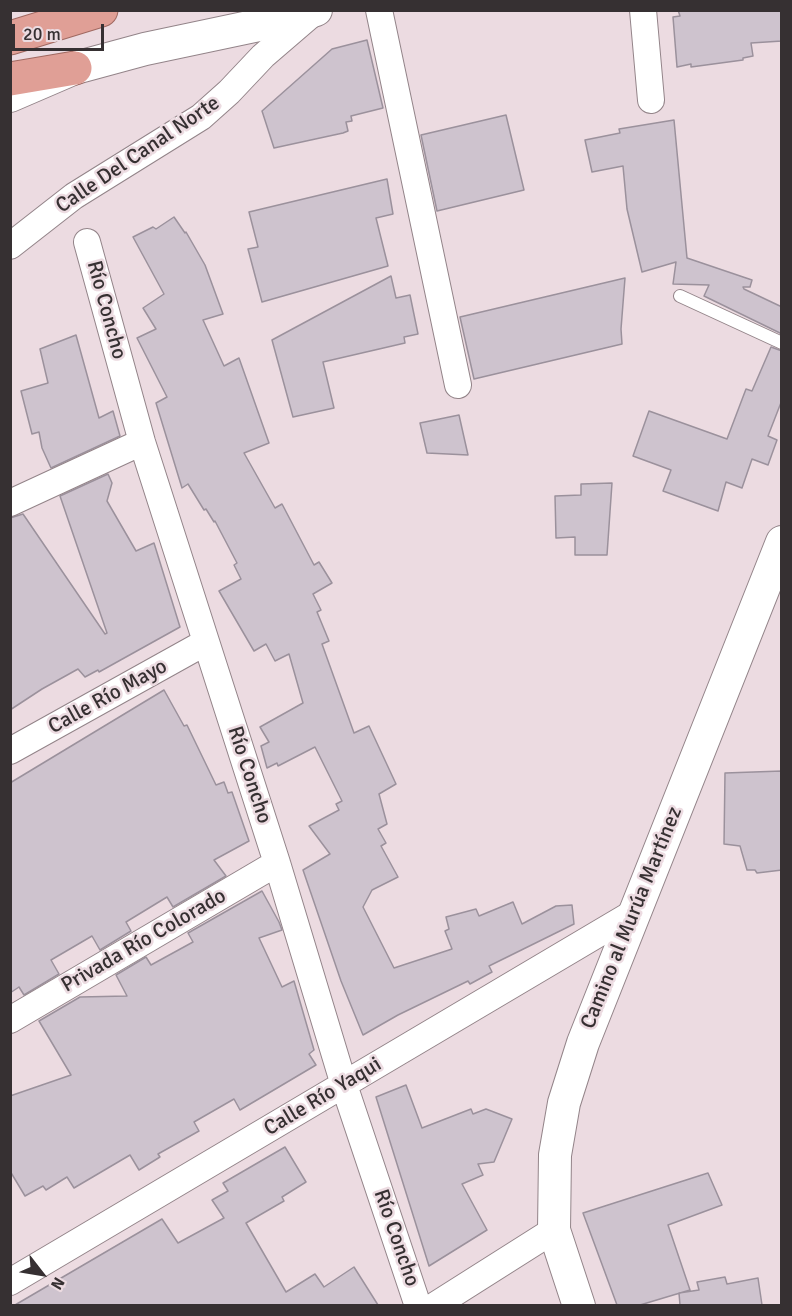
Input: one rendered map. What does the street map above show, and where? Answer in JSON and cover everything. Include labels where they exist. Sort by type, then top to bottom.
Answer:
[{"type":"highway","points":[[10,38],[101,10]]},
{"type":"highway","points":[[10,79],[75,68]]},
{"type":"street","points":[[380,10],[458,385]]},
{"type":"street","points":[[643,10],[651,100]]},
{"type":"street","points":[[10,96],[75,68],[145,49],[316,11]]},
{"type":"street","name":"Calle Del Canal Norte","points":[[10,246],[74,196],[201,117],[229,92],[263,56],[316,11]]},
{"type":"street","name":"Río Concho","points":[[87,242],[142,442],[277,863],[344,1085],[418,1305]]},
{"type":"street","points":[[10,503],[142,442]]},
{"type":"street","name":"Camino al Murúa Martínez","points":[[579,1305],[554,1230],[555,1155],[564,1103],[583,1043],[782,542]]},
{"type":"street","name":"Calle Río Mayo","points":[[10,751],[206,642]]},
{"type":"street","name":"Privada Río Colorado","points":[[10,1020],[277,863]]},
{"type":"street","name":"Calle Río Yaqui","points":[[10,1282],[635,912]]},
{"type":"street","points":[[434,1305],[554,1230]]},
{"type":"lane","points":[[680,296],[782,343]]},
{"type":"building","points":[[678,10],[782,10],[782,41],[751,43],[753,56],[743,58],[743,60],[677,67],[673,17],[680,16]]},
{"type":"building","points":[[367,40],[383,108],[351,116],[352,121],[346,122],[348,131],[343,133],[274,148],[262,111],[332,49]]},
{"type":"building","points":[[506,115],[524,190],[437,211],[421,135]]},
{"type":"building","points":[[674,120],[687,258],[752,280],[750,287],[743,287],[744,289],[782,307],[782,334],[704,296],[709,285],[673,284],[676,262],[642,272],[627,209],[623,166],[592,172],[585,140],[620,133],[619,129]]},
{"type":"building","points":[[387,179],[393,214],[376,218],[388,266],[262,302],[248,249],[258,247],[249,212]]},
{"type":"building","points":[[174,217],[186,232],[205,265],[223,314],[203,320],[224,366],[239,358],[269,443],[244,453],[275,508],[282,504],[314,565],[319,562],[332,583],[313,594],[321,610],[317,612],[329,641],[322,644],[354,733],[369,726],[396,784],[379,794],[387,824],[378,829],[386,843],[381,846],[398,877],[372,890],[363,907],[394,968],[452,949],[445,931],[449,929],[446,917],[476,909],[479,916],[513,902],[522,924],[556,906],[572,905],[574,924],[489,966],[492,972],[470,984],[468,981],[363,1035],[341,981],[303,870],[330,854],[309,826],[339,810],[336,804],[342,801],[315,747],[278,766],[277,763],[267,768],[261,746],[269,742],[260,727],[303,703],[289,654],[275,661],[266,644],[254,651],[219,591],[241,579],[234,565],[237,563],[215,521],[206,509],[204,510],[188,484],[182,488],[156,403],[167,397],[137,338],[156,329],[143,308],[164,294],[133,237],[153,227],[156,229]]},
{"type":"building","points":[[391,276],[396,298],[410,295],[418,334],[404,337],[405,343],[323,362],[334,408],[293,417],[272,340]]},
{"type":"building","points":[[625,278],[622,344],[474,379],[460,317]]},
{"type":"building","points":[[76,335],[99,418],[113,411],[120,436],[51,468],[42,448],[39,432],[32,434],[21,391],[48,383],[40,349]]},
{"type":"building","points":[[771,347],[782,351],[782,400],[768,436],[777,440],[768,465],[752,459],[742,488],[726,482],[718,511],[663,491],[671,470],[633,456],[649,411],[727,439],[746,389],[752,391]]},
{"type":"building","points":[[459,415],[468,455],[427,453],[420,423]]},
{"type":"building","points":[[108,474],[112,483],[107,501],[136,551],[154,543],[180,627],[99,672],[98,670],[85,677],[78,669],[10,710],[10,518],[23,514],[105,634],[107,633],[60,496]]},
{"type":"building","points":[[612,483],[607,555],[575,555],[575,537],[556,538],[555,496],[581,495],[581,484]]},
{"type":"building","points":[[164,690],[184,726],[187,725],[216,785],[224,782],[228,793],[232,792],[249,841],[214,860],[226,876],[173,907],[167,897],[126,922],[131,931],[100,950],[92,936],[51,960],[59,974],[24,995],[19,987],[10,993],[10,783]]},
{"type":"building","points":[[782,771],[782,870],[757,873],[755,870],[747,870],[740,846],[724,844],[725,773]]},
{"type":"building","points":[[262,891],[282,930],[259,938],[282,987],[294,981],[314,1050],[309,1054],[316,1065],[240,1110],[234,1099],[194,1122],[199,1131],[158,1154],[160,1157],[139,1170],[130,1155],[74,1188],[67,1177],[46,1190],[43,1186],[25,1196],[10,1171],[10,1096],[71,1075],[39,1021],[80,997],[127,996],[116,975],[146,957],[151,965],[193,942],[188,933]]},
{"type":"building","points":[[406,1085],[422,1128],[471,1109],[473,1114],[486,1109],[512,1119],[494,1162],[478,1164],[483,1175],[462,1184],[487,1230],[429,1266],[376,1097]]},
{"type":"building","points":[[285,1147],[306,1182],[282,1197],[284,1201],[246,1223],[286,1292],[315,1274],[324,1287],[354,1267],[378,1305],[15,1305],[162,1219],[178,1243],[224,1218],[212,1200],[228,1191],[223,1183]]},
{"type":"building","points":[[708,1173],[722,1205],[668,1225],[690,1290],[640,1305],[617,1305],[583,1213]]},
{"type":"building","points":[[725,1277],[727,1284],[758,1278],[762,1305],[680,1305],[679,1293],[699,1290],[697,1282]]}]
